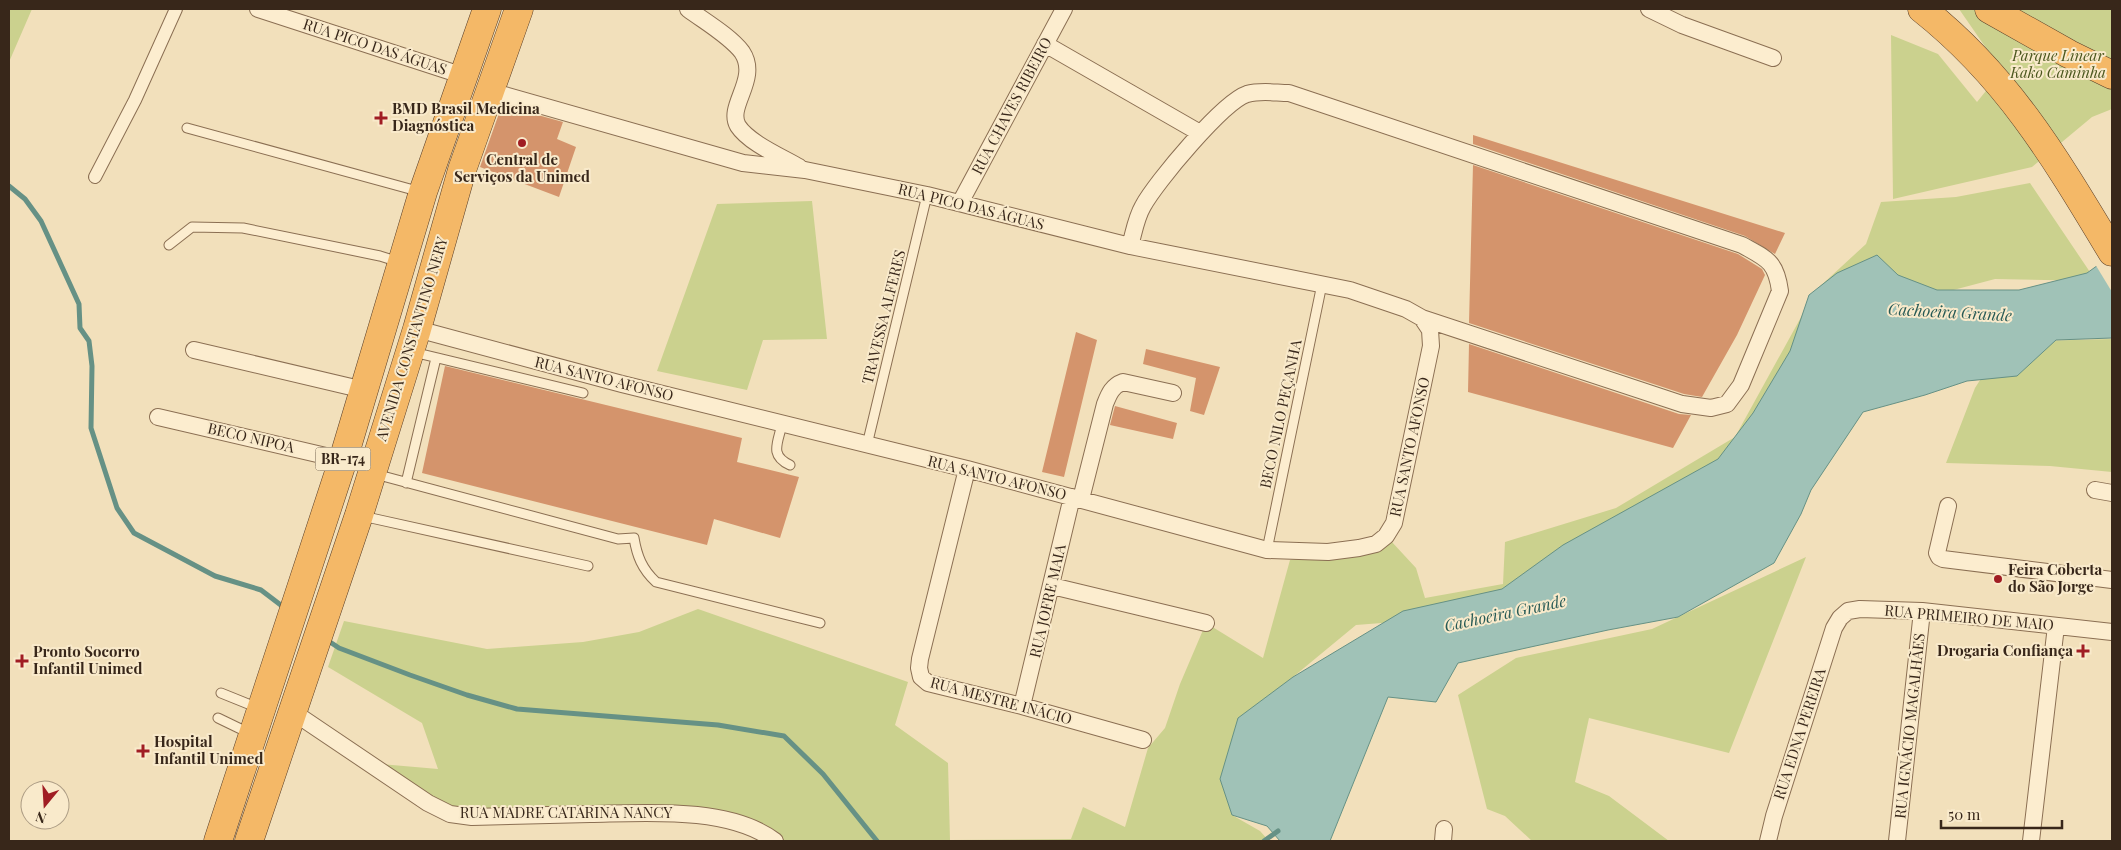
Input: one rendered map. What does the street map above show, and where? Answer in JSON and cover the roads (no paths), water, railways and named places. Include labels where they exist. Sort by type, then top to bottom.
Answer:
[{"type":"highway","name":"AVENIDA CONSTANTINO NERY","points":[[218,841],[343,460],[423,192],[487,9]]},
{"type":"highway","name":"AVENIDA CONSTANTINO NERY","points":[[249,841],[359,515],[414,340],[462,170],[519,9]]},
{"type":"highway","points":[[1922,9],[1983,65],[2020,108],[2056,158],[2112,252]]},
{"type":"highway","points":[[1988,9],[2069,54],[2112,75]]},
{"type":"street","points":[[95,177],[135,100],[176,9]]},
{"type":"street","name":"RUA PICO DAS ÁGUAS","points":[[258,9],[464,76]]},
{"type":"street","points":[[688,9],[722,34],[742,52],[748,72],[747,82],[736,113],[739,127],[762,146],[805,170]]},
{"type":"street","name":"RUA CHAVES RIBEIRO","points":[[960,204],[1064,9]]},
{"type":"street","points":[[1649,9],[1689,28],[1773,58]]},
{"type":"street","points":[[1045,44],[1200,133]]},
{"type":"street","name":"RUA PICO DAS ÁGUAS","points":[[490,91],[719,157],[768,167],[805,170],[928,195],[1130,246],[1322,284],[1406,309],[1422,318],[1682,404],[1711,408],[1727,404],[1741,385],[1780,291],[1778,275],[1769,260],[1742,245],[1290,93],[1263,92],[1246,95],[1228,107],[1200,133],[1162,176],[1144,204],[1137,218],[1130,246]]},
{"type":"street","name":"RUA SANTO AFONSO","points":[[414,340],[612,382],[967,469],[1266,550],[1328,552],[1376,544],[1386,536],[1394,522],[1431,346],[1430,330],[1422,318]]},
{"type":"street","points":[[194,350],[364,390]]},
{"type":"street","name":"RUA JOFRE MAIA","points":[[1022,706],[1076,498],[1110,390],[1116,384],[1123,382],[1173,393]]},
{"type":"street","name":"BECO NIPOA","points":[[158,416],[343,460]]},
{"type":"street","name":"RUA MESTRE INÁCIO","points":[[967,469],[924,637],[919,668],[921,677],[928,683],[1022,706],[1143,740]]},
{"type":"street","points":[[2095,490],[2112,493]]},
{"type":"street","points":[[1948,506],[1937,553],[1943,559],[2112,580]]},
{"type":"street","points":[[1052,586],[1206,623]]},
{"type":"street","name":"RUA PRIMEIRO DE MAIO","points":[[1834,628],[1840,618],[1848,611],[1860,609],[1922,611],[2112,632]]},
{"type":"street","name":"RUA IGNÁCIO MAGALHÃES","points":[[1897,841],[1922,611]]},
{"type":"street","points":[[2031,841],[2056,626]]},
{"type":"street","name":"RUA EDNA PEREIRA","points":[[1768,841],[1774,816],[1834,628]]},
{"type":"street","name":"RUA MADRE CATARINA NANCY","points":[[293,712],[428,803],[450,814],[472,817],[677,812],[745,825],[763,832],[775,841]]},
{"type":"lane","points":[[187,128],[423,192]]},
{"type":"lane","name":"TRAVESSA ALFERES","points":[[867,445],[928,195]]},
{"type":"lane","points":[[169,245],[192,227],[243,228],[380,256],[402,263]]},
{"type":"lane","name":"BECO NILO PEÇANHA","points":[[1266,550],[1322,284]]},
{"type":"lane","points":[[414,340],[436,358],[583,393]]},
{"type":"lane","points":[[406,482],[436,358]]},
{"type":"lane","points":[[782,424],[776,452],[779,458],[790,465]]},
{"type":"lane","points":[[372,473],[618,538],[634,538],[637,553],[645,571],[656,582],[820,624]]},
{"type":"lane","points":[[359,515],[588,566]]},
{"type":"lane","points":[[221,693],[260,709]]},
{"type":"lane","points":[[218,718],[252,735]]},
{"type":"water","name":"Cachoeira Grande","points":[[1877,255],[1898,275],[1937,290],[2019,290],[2087,273],[2112,255],[2112,338],[2056,340],[2017,376],[1967,381],[1863,412],[1811,490],[1801,514],[1774,563],[1678,617],[1608,630],[1458,663],[1436,702],[1388,697],[1330,841],[1280,841],[1267,826],[1232,815],[1220,779],[1238,718],[1293,677],[1403,611],[1502,589],[1563,545],[1718,459],[1753,413],[1790,351],[1809,295],[1837,273]]},
{"type":"waterway","points":[[9,186],[25,199],[41,221],[79,304],[80,328],[89,341],[92,366],[91,428],[117,508],[134,533],[215,576],[261,590],[286,609]]},
{"type":"waterway","points":[[327,640],[339,648],[410,675],[467,695],[517,709],[718,725],[784,736],[823,774],[877,841]]},
{"type":"waterway","points":[[1264,841],[1278,831]]},
{"type":"place","name":"BMD Brasil Medicina Diagnóstica","points":[[381,118]]},
{"type":"place","name":"Central de Serviços da Unimed","points":[[522,143]]},
{"type":"place","name":"Feira Coberta do São Jorge","points":[[1998,579]]},
{"type":"place","name":"Drogaria Confiança","points":[[2083,651]]},
{"type":"place","name":"Pronto Socorro Infantil Unimed","points":[[22,661]]},
{"type":"place","name":"Hospital Infantil Unimed","points":[[143,751]]},
{"type":"park label","name":"Parque Linear Kako Caminha","points":[[2058,64]]}]
